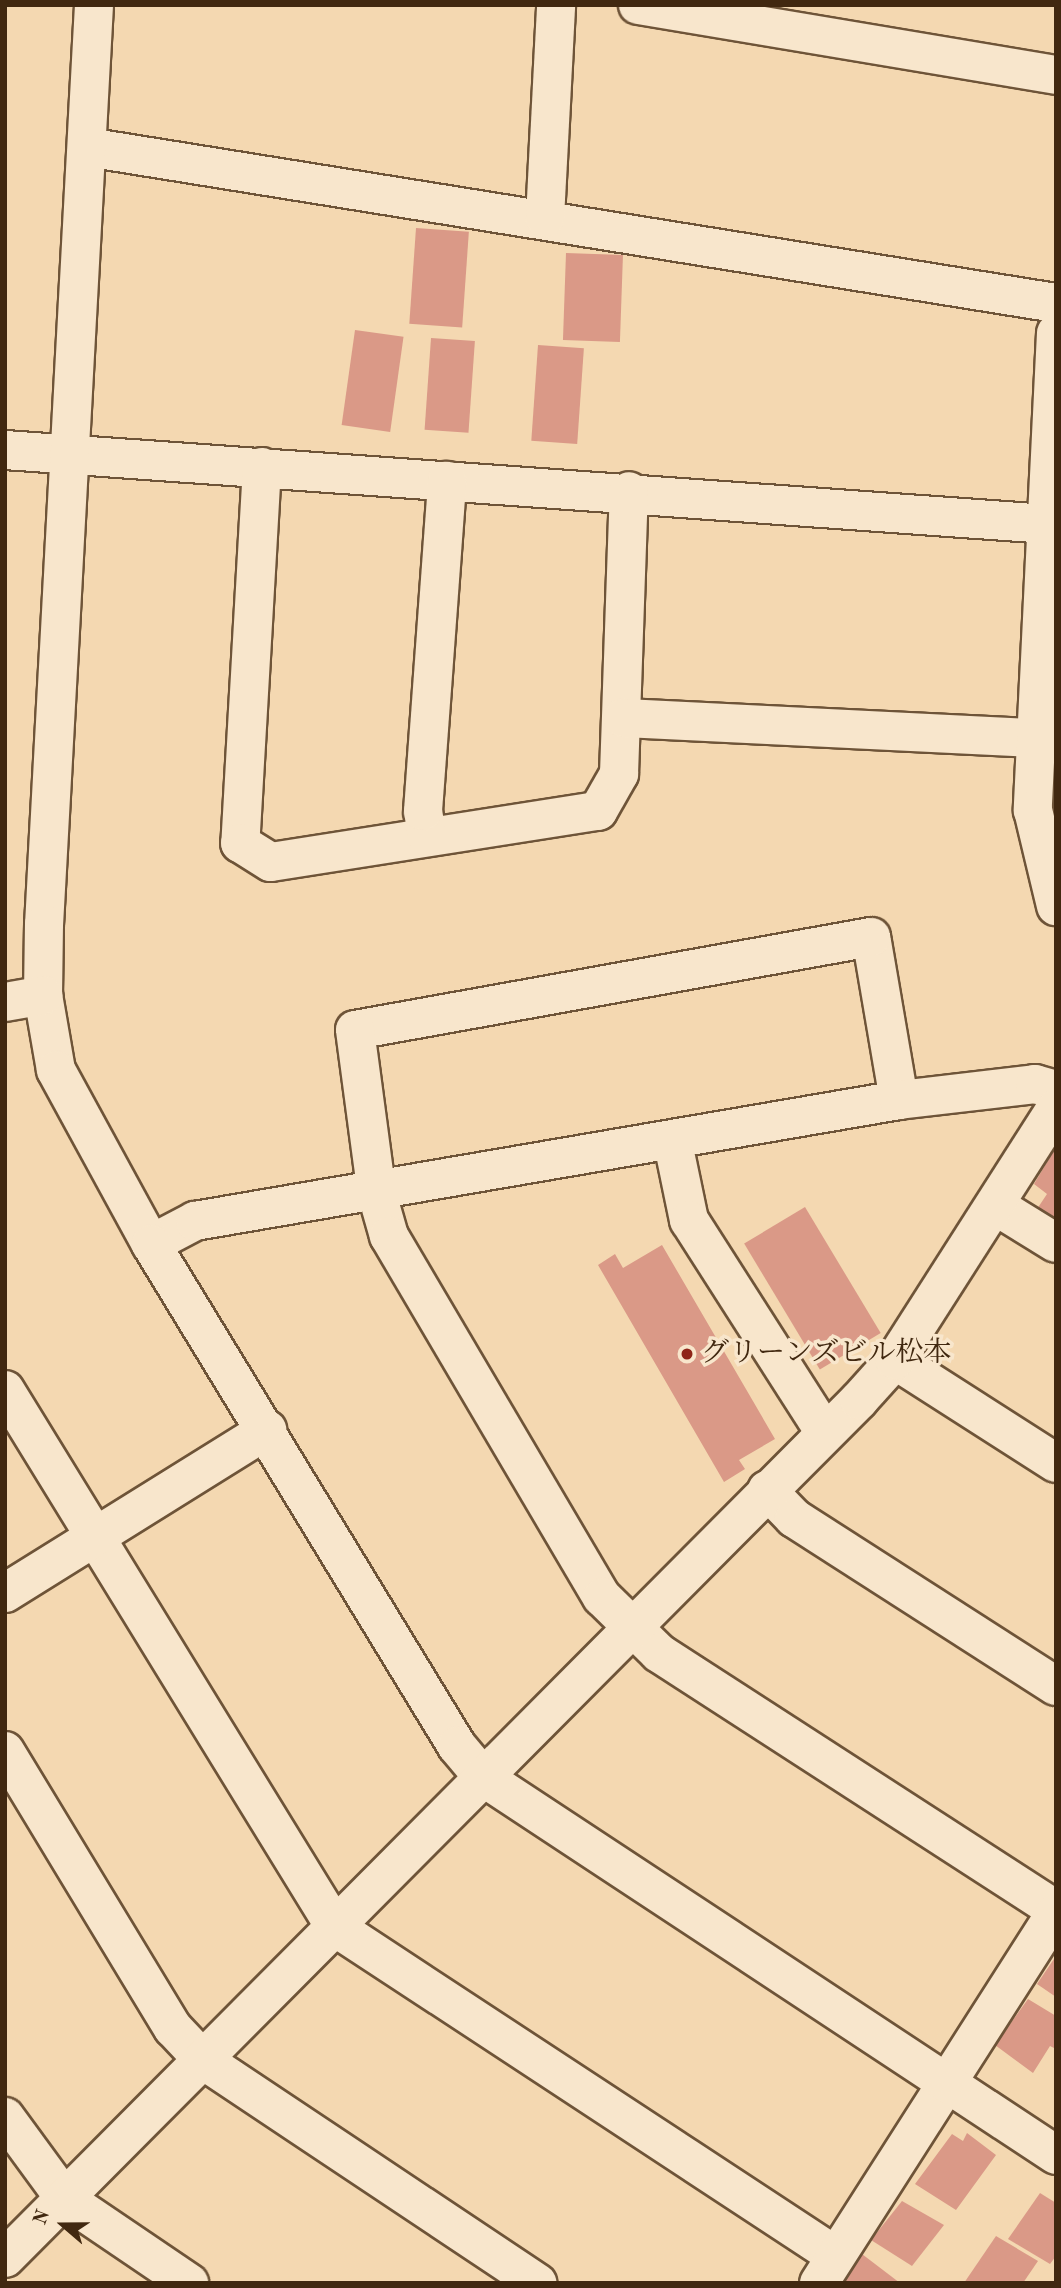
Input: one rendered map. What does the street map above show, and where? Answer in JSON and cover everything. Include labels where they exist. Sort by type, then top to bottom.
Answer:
[{"type":"street","points":[[94,5],[43,995],[57,1070],[150,1244],[267,1430],[457,1746],[483,1777],[1056,2155]]},
{"type":"street","points":[[545,218],[556,5]]},
{"type":"street","points":[[638,5],[1056,75]]},
{"type":"street","points":[[87,147],[545,218],[1056,303]]},
{"type":"street","points":[[1056,333],[1047,524],[1046,738],[1033,810],[1056,906]]},
{"type":"street","points":[[5,450],[629,491],[1047,524]]},
{"type":"street","points":[[262,467],[240,843],[271,862],[597,811],[619,774],[629,491]]},
{"type":"street","points":[[427,836],[423,811],[447,481]]},
{"type":"street","points":[[622,718],[1046,738]]},
{"type":"street","points":[[5,1391],[335,1927],[827,2269],[1056,1911],[628,1629],[602,1597],[389,1236],[377,1194],[355,1030],[871,937],[899,1100]]},
{"type":"street","points":[[5,1002],[43,995]]},
{"type":"street","points":[[150,1244],[195,1222],[673,1143],[899,1100],[1035,1084],[1056,1090]]},
{"type":"street","points":[[5,2258],[895,1360],[996,1206],[1056,1108]]},
{"type":"street","points":[[673,1143],[689,1220],[824,1431]]},
{"type":"street","points":[[996,1206],[1056,1243]]},
{"type":"street","points":[[895,1360],[1056,1463]]},
{"type":"street","points":[[5,1594],[267,1430]]},
{"type":"street","points":[[767,1490],[794,1518],[1056,1686]]},
{"type":"street","points":[[5,1751],[173,2028],[203,2060],[538,2283]]},
{"type":"street","points":[[5,2118],[65,2199],[189,2283]]},
{"type":"building","points":[[416,228],[469,232],[462,327],[409,324]]},
{"type":"building","points":[[566,253],[623,255],[620,342],[563,340]]},
{"type":"building","points":[[355,330],[404,337],[390,432],[342,425]]},
{"type":"building","points":[[431,338],[475,341],[468,433],[425,430]]},
{"type":"building","points":[[538,345],[584,348],[577,444],[531,441]]},
{"type":"building","points":[[1056,1147],[1056,1220],[1037,1209],[1047,1194],[1034,1184]]},
{"type":"building","points":[[805,1207],[881,1333],[820,1370],[744,1244]]},
{"type":"building","name":"グリーンズビル松本","points":[[662,1245],[775,1439],[739,1460],[745,1469],[724,1482],[598,1265],[615,1254],[623,1268]]},
{"type":"building","points":[[1056,1956],[1056,1997],[1037,1984]]},
{"type":"building","points":[[1028,1999],[1056,2016],[1056,2049],[1050,2046],[1033,2073],[995,2045]]},
{"type":"building","points":[[967,2133],[996,2155],[956,2210],[915,2184],[952,2134],[963,2141]]},
{"type":"building","points":[[1040,2193],[1056,2203],[1056,2256],[1050,2264],[1008,2239]]},
{"type":"building","points":[[902,2201],[944,2225],[912,2266],[871,2240]]},
{"type":"building","points":[[996,2236],[1038,2261],[1023,2283],[964,2283]]},
{"type":"building","points":[[858,2251],[900,2283],[836,2283]]},
{"type":"place","name":"グリーンズビル松本","points":[[687,1354]]}]
